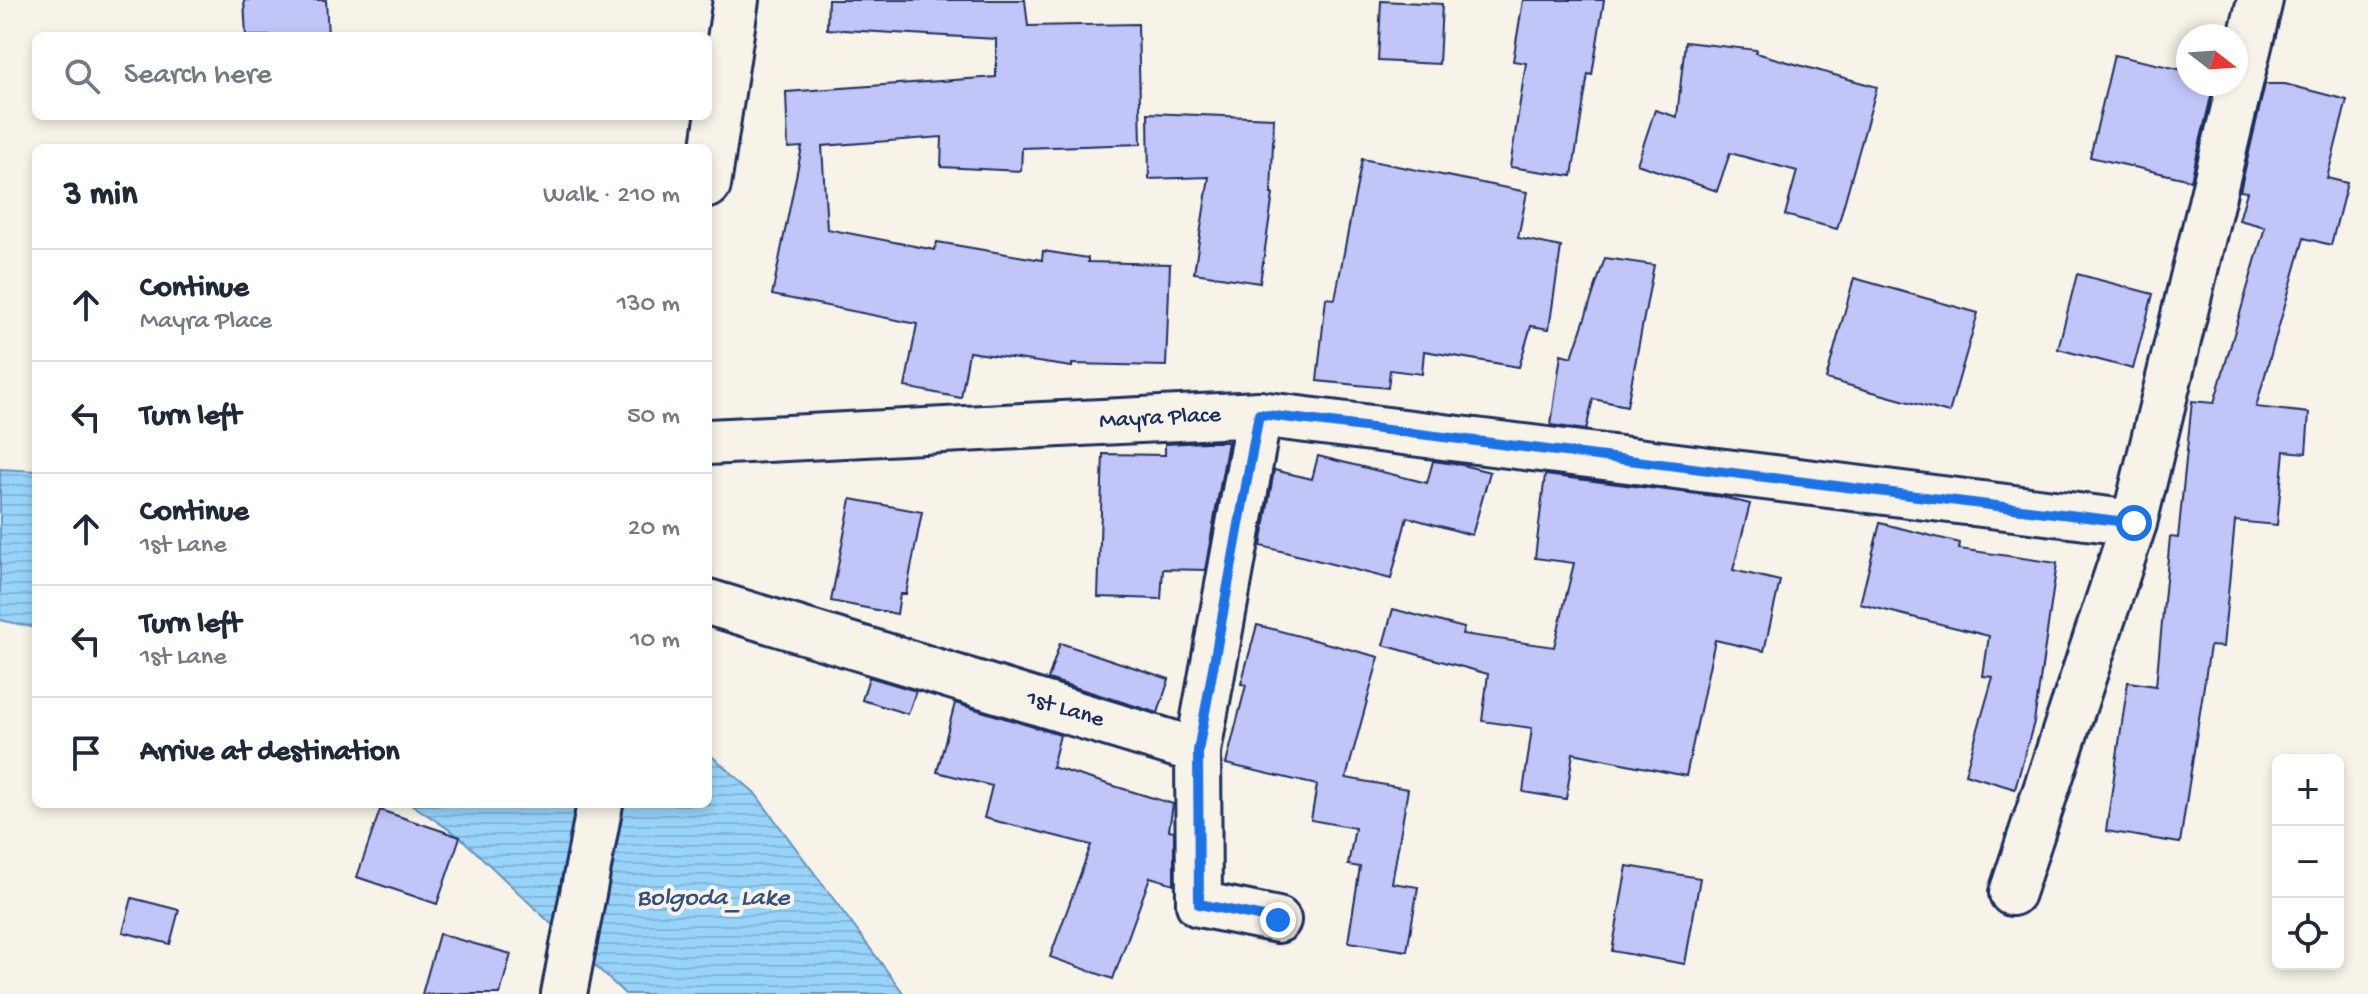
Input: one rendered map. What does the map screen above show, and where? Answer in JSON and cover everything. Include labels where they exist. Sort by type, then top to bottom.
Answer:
[{"type":"street","points":[[712,159],[736,0]]},
{"type":"street","points":[[2012,893],[2134,523],[2260,0]]},
{"type":"street","points":[[1259,414],[1198,751],[1199,904],[1278,920]]},
{"type":"street","name":"Mayra Place","points":[[712,442],[1259,414],[2134,523]]},
{"type":"street","name":"1st Lane","points":[[712,603],[1198,751]]},
{"type":"street","points":[[564,994],[599,808]]},
{"type":"water","points":[[0,469],[32,471],[32,627],[0,620]]},
{"type":"water","name":"Bolgoda_Lake","points":[[712,756],[754,792],[904,994],[625,994],[460,837],[417,808],[712,808]]},
{"type":"building","points":[[244,0],[326,0],[328,32],[246,32]]},
{"type":"building","points":[[828,0],[1025,0],[1028,26],[1138,24],[1141,144],[1022,148],[1021,171],[941,167],[942,137],[822,146],[827,229],[935,250],[937,242],[1042,260],[1043,251],[1088,258],[1088,262],[1170,264],[1166,366],[1072,364],[1072,367],[969,352],[961,398],[905,387],[917,324],[772,295],[802,147],[788,148],[786,92],[996,77],[996,39],[827,29]]},
{"type":"building","points":[[1523,0],[1604,0],[1592,75],[1588,74],[1572,176],[1510,167],[1526,63],[1513,61]]},
{"type":"building","points":[[1381,1],[1442,4],[1439,64],[1378,61]]},
{"type":"building","points":[[1685,42],[1757,50],[1756,53],[1877,87],[1837,229],[1785,215],[1797,171],[1730,153],[1717,191],[1637,164],[1655,110],[1677,117]]},
{"type":"building","points":[[2114,55],[2176,68],[2176,96],[2211,96],[2191,180],[2090,157]]},
{"type":"building","points":[[2265,84],[2285,84],[2347,100],[2327,178],[2347,183],[2331,245],[2304,238],[2256,407],[2309,413],[2306,453],[2284,451],[2277,525],[2235,521],[2223,647],[2210,646],[2180,843],[2106,831],[2128,682],[2156,686],[2170,537],[2178,538],[2192,401],[2214,403],[2265,227],[2239,220],[2247,192],[2240,191]]},
{"type":"building","points":[[1148,113],[1274,118],[1273,194],[1260,283],[1194,273],[1209,177],[1149,179]]},
{"type":"building","points":[[1362,159],[1527,192],[1518,238],[1561,247],[1549,329],[1531,326],[1519,367],[1424,351],[1422,374],[1390,370],[1388,388],[1317,381],[1326,298],[1335,299]]},
{"type":"building","points":[[1605,258],[1654,265],[1627,406],[1593,399],[1586,430],[1551,425],[1561,354],[1572,357]]},
{"type":"building","points":[[2077,274],[2153,294],[2133,369],[2058,349]]},
{"type":"building","points":[[1854,278],[1978,313],[1949,413],[1826,379]]},
{"type":"building","points":[[1228,442],[1205,570],[1163,569],[1161,599],[1098,597],[1103,454],[1165,455],[1165,444]]},
{"type":"building","points":[[1318,456],[1427,483],[1433,461],[1490,472],[1472,535],[1407,517],[1391,579],[1261,546],[1274,470],[1312,479]]},
{"type":"building","points":[[1545,475],[1722,497],[1750,504],[1733,570],[1780,581],[1764,651],[1715,640],[1686,776],[1573,753],[1566,799],[1523,792],[1532,728],[1482,721],[1488,674],[1383,645],[1393,609],[1464,628],[1462,634],[1554,647],[1574,563],[1535,558]]},
{"type":"building","points":[[851,499],[922,512],[906,594],[900,594],[897,614],[831,601]]},
{"type":"building","points":[[1880,523],[1960,543],[1959,549],[2057,563],[2034,722],[2015,789],[1965,774],[1993,677],[1983,676],[1989,636],[1860,604]]},
{"type":"building","points":[[1257,625],[1379,657],[1346,778],[1408,789],[1392,883],[1418,887],[1407,951],[1348,942],[1360,867],[1348,865],[1355,828],[1311,820],[1317,785],[1226,764],[1246,685],[1241,684]]},
{"type":"building","points":[[1060,643],[1169,679],[1158,713],[1048,679]]},
{"type":"building","points":[[869,677],[916,691],[908,714],[862,700]]},
{"type":"building","points":[[955,703],[1060,735],[1052,767],[1173,804],[1169,830],[1174,831],[1174,884],[1150,877],[1113,979],[1050,957],[1091,845],[984,818],[992,786],[937,772]]},
{"type":"building","points":[[380,810],[460,837],[437,904],[357,877]]},
{"type":"building","points":[[1627,866],[1700,878],[1685,964],[1612,951]]},
{"type":"building","points":[[132,898],[179,910],[170,944],[123,932]]},
{"type":"building","points":[[439,934],[511,954],[500,994],[422,994]]},
{"type":"route","points":[[1278,920],[1199,904],[1198,751],[1259,414],[2134,523]]}]
